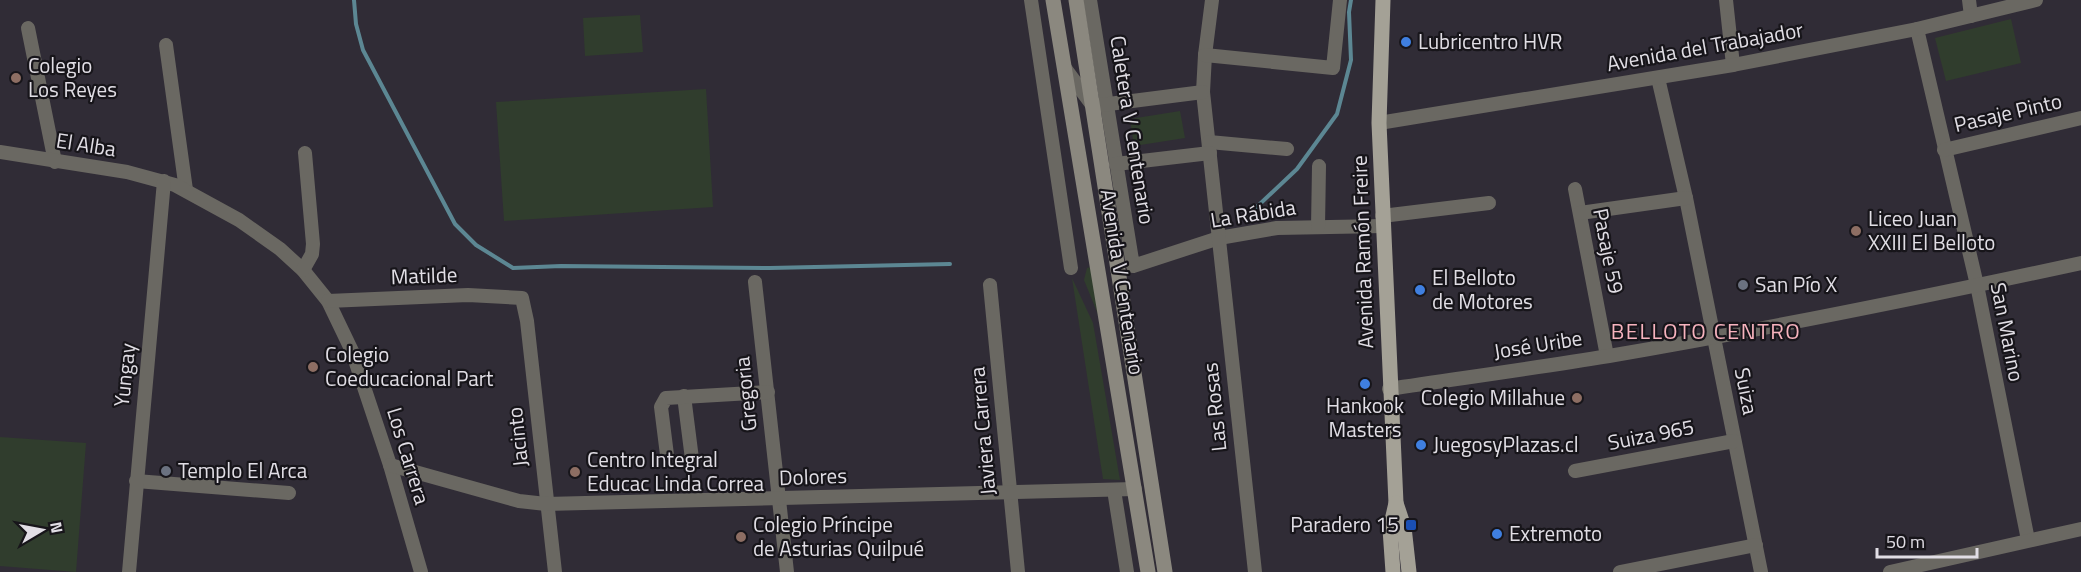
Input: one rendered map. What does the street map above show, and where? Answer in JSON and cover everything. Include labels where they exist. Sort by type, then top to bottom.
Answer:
[{"type":"main road","name":"Avenida V Centenario","points":[[1053,0],[1148,572]]},
{"type":"main road","name":"Avenida V Centenario","points":[[1076,0],[1100,105],[1165,572]]},
{"type":"main road","name":"Avenida Ramón Freire","points":[[1383,0],[1379,123],[1395,503],[1390,529],[1393,572]]},
{"type":"main road","name":"Avenida Ramón Freire","points":[[1395,503],[1404,527],[1409,572]]},
{"type":"street","points":[[1031,0],[1071,268]]},
{"type":"street","name":"Caletera V Centenario","points":[[1090,0],[1100,105],[1116,164],[1133,266]]},
{"type":"street","name":"Las Rosas","points":[[1212,0],[1203,92],[1255,572]]},
{"type":"street","points":[[1205,55],[1333,68],[1340,0]]},
{"type":"street","points":[[1726,0],[1733,65]]},
{"type":"street","points":[[1969,0],[1971,16]]},
{"type":"street","name":"Avenida del Trabajador","points":[[1379,123],[1733,65],[1917,28],[2036,0]]},
{"type":"street","points":[[28,28],[56,162]]},
{"type":"street","name":"San Marino","points":[[1917,28],[1977,285],[2028,540]]},
{"type":"street","points":[[166,45],[186,190]]},
{"type":"street","points":[[1064,67],[1100,105],[1203,92]]},
{"type":"street","name":"Suiza","points":[[1658,78],[1686,198],[1761,572]]},
{"type":"street","name":"Pasaje Pinto","points":[[1944,150],[2081,118]]},
{"type":"street","points":[[1116,164],[1210,147],[1287,149]]},
{"type":"street","name":"El Alba","points":[[0,152],[127,172],[164,181]]},
{"type":"street","points":[[164,181],[186,190],[247,226],[280,249],[303,270],[312,254],[313,244],[305,153]]},
{"type":"street","points":[[1318,227],[1319,166]]},
{"type":"street","name":"Yungay","points":[[129,572],[164,181]]},
{"type":"street","name":"Pasaje 59","points":[[1575,189],[1607,356]]},
{"type":"street","points":[[1580,213],[1686,198]]},
{"type":"street","name":"La Rábida","points":[[1133,266],[1219,238],[1277,228],[1383,221],[1489,203]]},
{"type":"street","name":"José Uribe","points":[[1389,389],[1607,356],[1714,337],[2081,263]]},
{"type":"street","name":"Los Carrera","points":[[303,270],[328,301],[352,351],[390,465],[421,572]]},
{"type":"street","name":"Gregoria","points":[[755,282],[787,572]]},
{"type":"street","name":"Javiera Carrera","points":[[990,285],[1018,572]]},
{"type":"street","name":"Matilde","points":[[328,301],[468,295],[522,298]]},
{"type":"street","name":"Jacinto","points":[[522,298],[527,321],[555,572]]},
{"type":"street","points":[[667,455],[661,406],[666,398],[768,392]]},
{"type":"street","points":[[684,396],[692,459]]},
{"type":"street","name":"Suiza 965","points":[[1575,471],[1734,441]]},
{"type":"street","name":"Dolores","points":[[390,465],[519,501],[546,504],[1135,489]]},
{"type":"street","points":[[136,481],[290,493]]},
{"type":"street","points":[[1114,490],[1127,572]]},
{"type":"street","points":[[1890,572],[2081,529]]},
{"type":"street","points":[[1620,572],[1756,545]]},
{"type":"green space","points":[[640,15],[643,52],[585,56],[583,18]]},
{"type":"green space","points":[[2011,19],[2021,63],[1946,81],[1935,38]]},
{"type":"green space","points":[[706,89],[713,207],[504,221],[496,102]]},
{"type":"green space","points":[[1180,111],[1185,138],[1134,146],[1130,119]]},
{"type":"green space","points":[[1091,267],[1099,317],[1084,280],[1087,268]]},
{"type":"green space","points":[[1072,278],[1093,323],[1120,480],[1103,479]]},
{"type":"green space","points":[[0,437],[86,443],[76,572],[0,566]]},
{"type":"waterway","points":[[354,0],[356,24],[363,50],[455,224],[476,245],[513,268],[561,266],[770,268],[950,264]]},
{"type":"waterway","points":[[1245,218],[1297,169],[1337,114],[1351,60],[1349,12],[1351,0]]},
{"type":"place","name":"Lubricentro HVR","points":[[1406,42]]},
{"type":"place","name":"Colegio Los Reyes","points":[[16,78]]},
{"type":"place","name":"Liceo Juan XXIII El Belloto","points":[[1856,231]]},
{"type":"place","name":"San Pío X","points":[[1743,285]]},
{"type":"place","name":"El Belloto de Motores","points":[[1420,290]]},
{"type":"place","name":"Colegio Coeducacional Part","points":[[313,367]]},
{"type":"place","name":"Hankook Masters","points":[[1365,384]]},
{"type":"place","name":"Colegio Millahue","points":[[1577,398]]},
{"type":"place","name":"JuegosyPlazas.cl","points":[[1421,445]]},
{"type":"place","name":"Templo El Arca","points":[[166,471]]},
{"type":"place","name":"Centro Integral Educac Linda Correa","points":[[575,472]]},
{"type":"place","name":"Paradero 15","points":[[1411,525]]},
{"type":"place","name":"Extremoto","points":[[1497,534]]},
{"type":"place","name":"Colegio Príncipe de Asturias Quilpué","points":[[741,537]]},
{"type":"district","name":"BELLOTO CENTRO","points":[[1706,331]]}]
